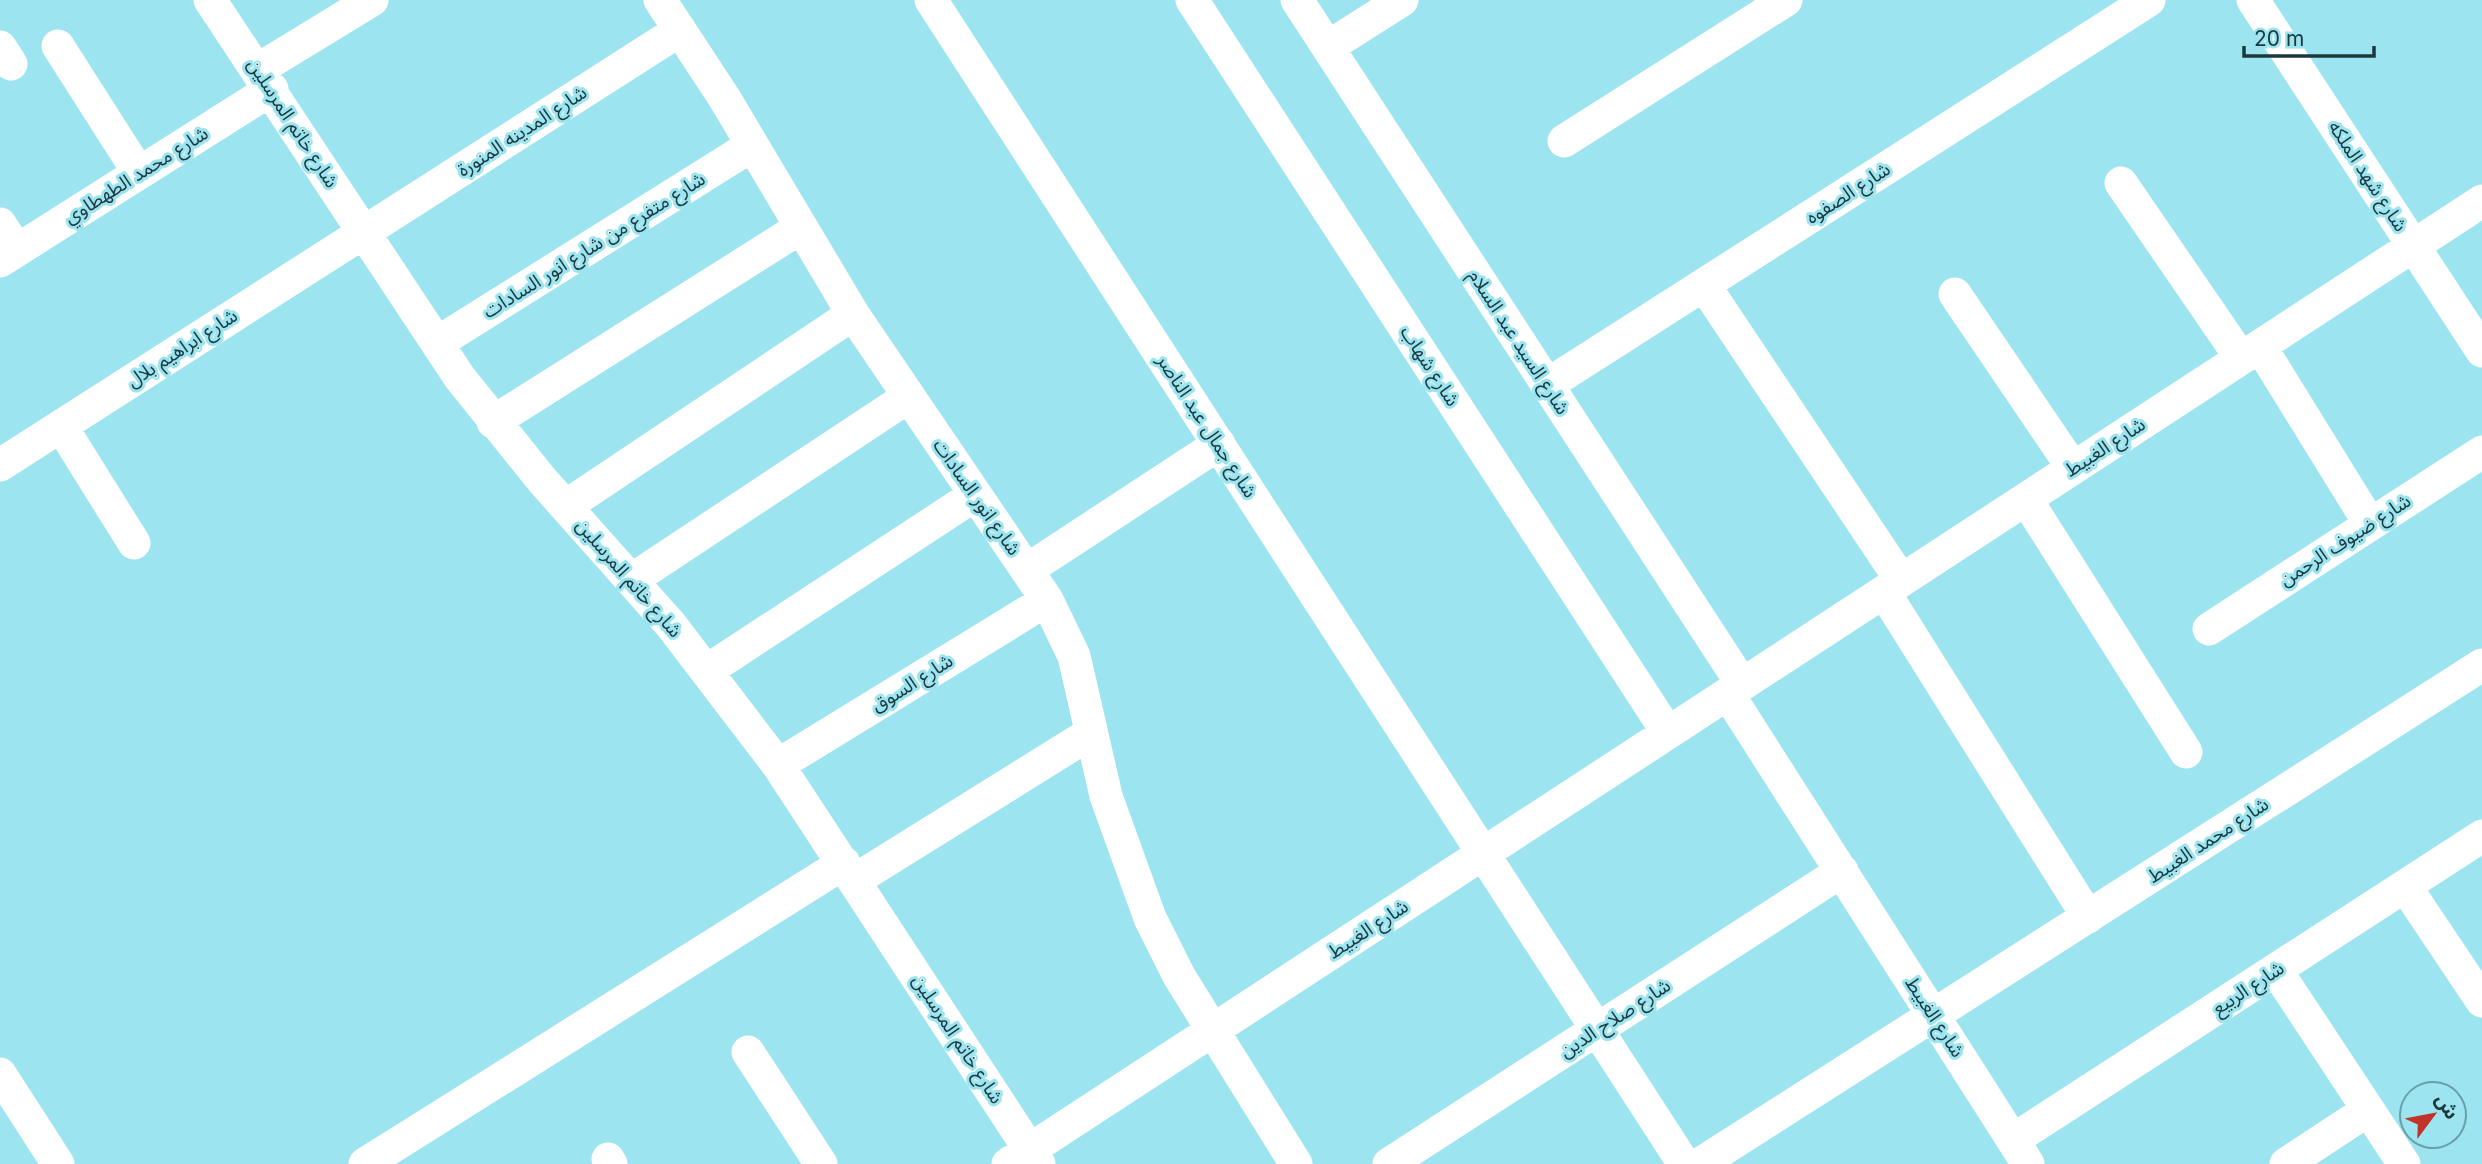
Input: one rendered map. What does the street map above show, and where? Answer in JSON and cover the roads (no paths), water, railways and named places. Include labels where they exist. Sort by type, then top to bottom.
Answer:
[{"type":"street","name":"شارع خاتم المرسلين","points":[[210,0],[265,79],[437,343],[493,422],[633,579],[708,670],[778,765],[849,871],[1026,1159]]},
{"type":"street","name":"شارع محمد الطهطاوي","points":[[6,245],[139,173],[372,0]]},
{"type":"street","name":"شارع انور السادات","points":[[660,0],[719,89],[853,314],[1047,600],[1074,656],[1106,796],[1140,894],[1180,976],[1296,1164]]},
{"type":"street","name":"شارع جمال عبد الناصر","points":[[931,0],[1684,1164]]},
{"type":"street","name":"شارع شهاب","points":[[1192,0],[1668,733]]},
{"type":"street","name":"شارع السيد عبد السلام","points":[[1297,0],[1547,385],[1735,689]]},
{"type":"street","points":[[1328,47],[1402,0]]},
{"type":"street","points":[[1564,141],[1786,0]]},
{"type":"street","name":"شارع الصفوه","points":[[1547,385],[2149,0]]},
{"type":"street","name":"شارع شهد الملكه","points":[[2253,0],[2482,351]]},
{"type":"street","name":"شارع المدينه المنورة","points":[[364,231],[680,30]]},
{"type":"street","points":[[58,46],[139,173]]},
{"type":"street","name":"شارع متفرع من شارع انور السادات","points":[[437,343],[751,146]]},
{"type":"street","points":[[2121,183],[2251,352],[2370,524]]},
{"type":"street","name":"شارع الغبيط","points":[[1026,1159],[1212,1031],[2482,201]]},
{"type":"street","points":[[493,422],[800,228]]},
{"type":"street","name":"شارع ابراهيم بلال","points":[[0,465],[364,231]]},
{"type":"street","points":[[1704,285],[1892,586],[2088,916]]},
{"type":"street","points":[[1955,294],[2073,468]]},
{"type":"street","points":[[566,506],[853,314]]},
{"type":"street","points":[[633,579],[908,397]]},
{"type":"street","points":[[61,426],[134,543]]},
{"type":"street","points":[[1027,570],[1219,444]]},
{"type":"street","name":"شارع ضيوف الرحمن","points":[[2209,629],[2482,452]]},
{"type":"street","points":[[708,670],[975,495]]},
{"type":"street","points":[[2026,499],[2186,752]]},
{"type":"street","name":"شارع السوق","points":[[778,765],[1047,600]]},
{"type":"street","name":"شارع محمد الغبيط","points":[[1700,1164],[2482,665]]},
{"type":"street","name":"شارع الغبيط","points":[[1735,689],[1842,871],[2021,1152]]},
{"type":"street","points":[[365,1164],[849,871],[1091,733]]},
{"type":"street","name":"شارع الربيع","points":[[2021,1152],[2276,970],[2482,836]]},
{"type":"street","name":"شارع صلاح الدين","points":[[1389,1164],[1842,871]]},
{"type":"street","points":[[2405,886],[2482,1001]]},
{"type":"street","points":[[2276,970],[2404,1164]]},
{"type":"street","points":[[748,1052],[821,1164]]},
{"type":"street","points":[[0,1074],[58,1164]]},
{"type":"street","points":[[2286,1164],[2368,1110]]}]
